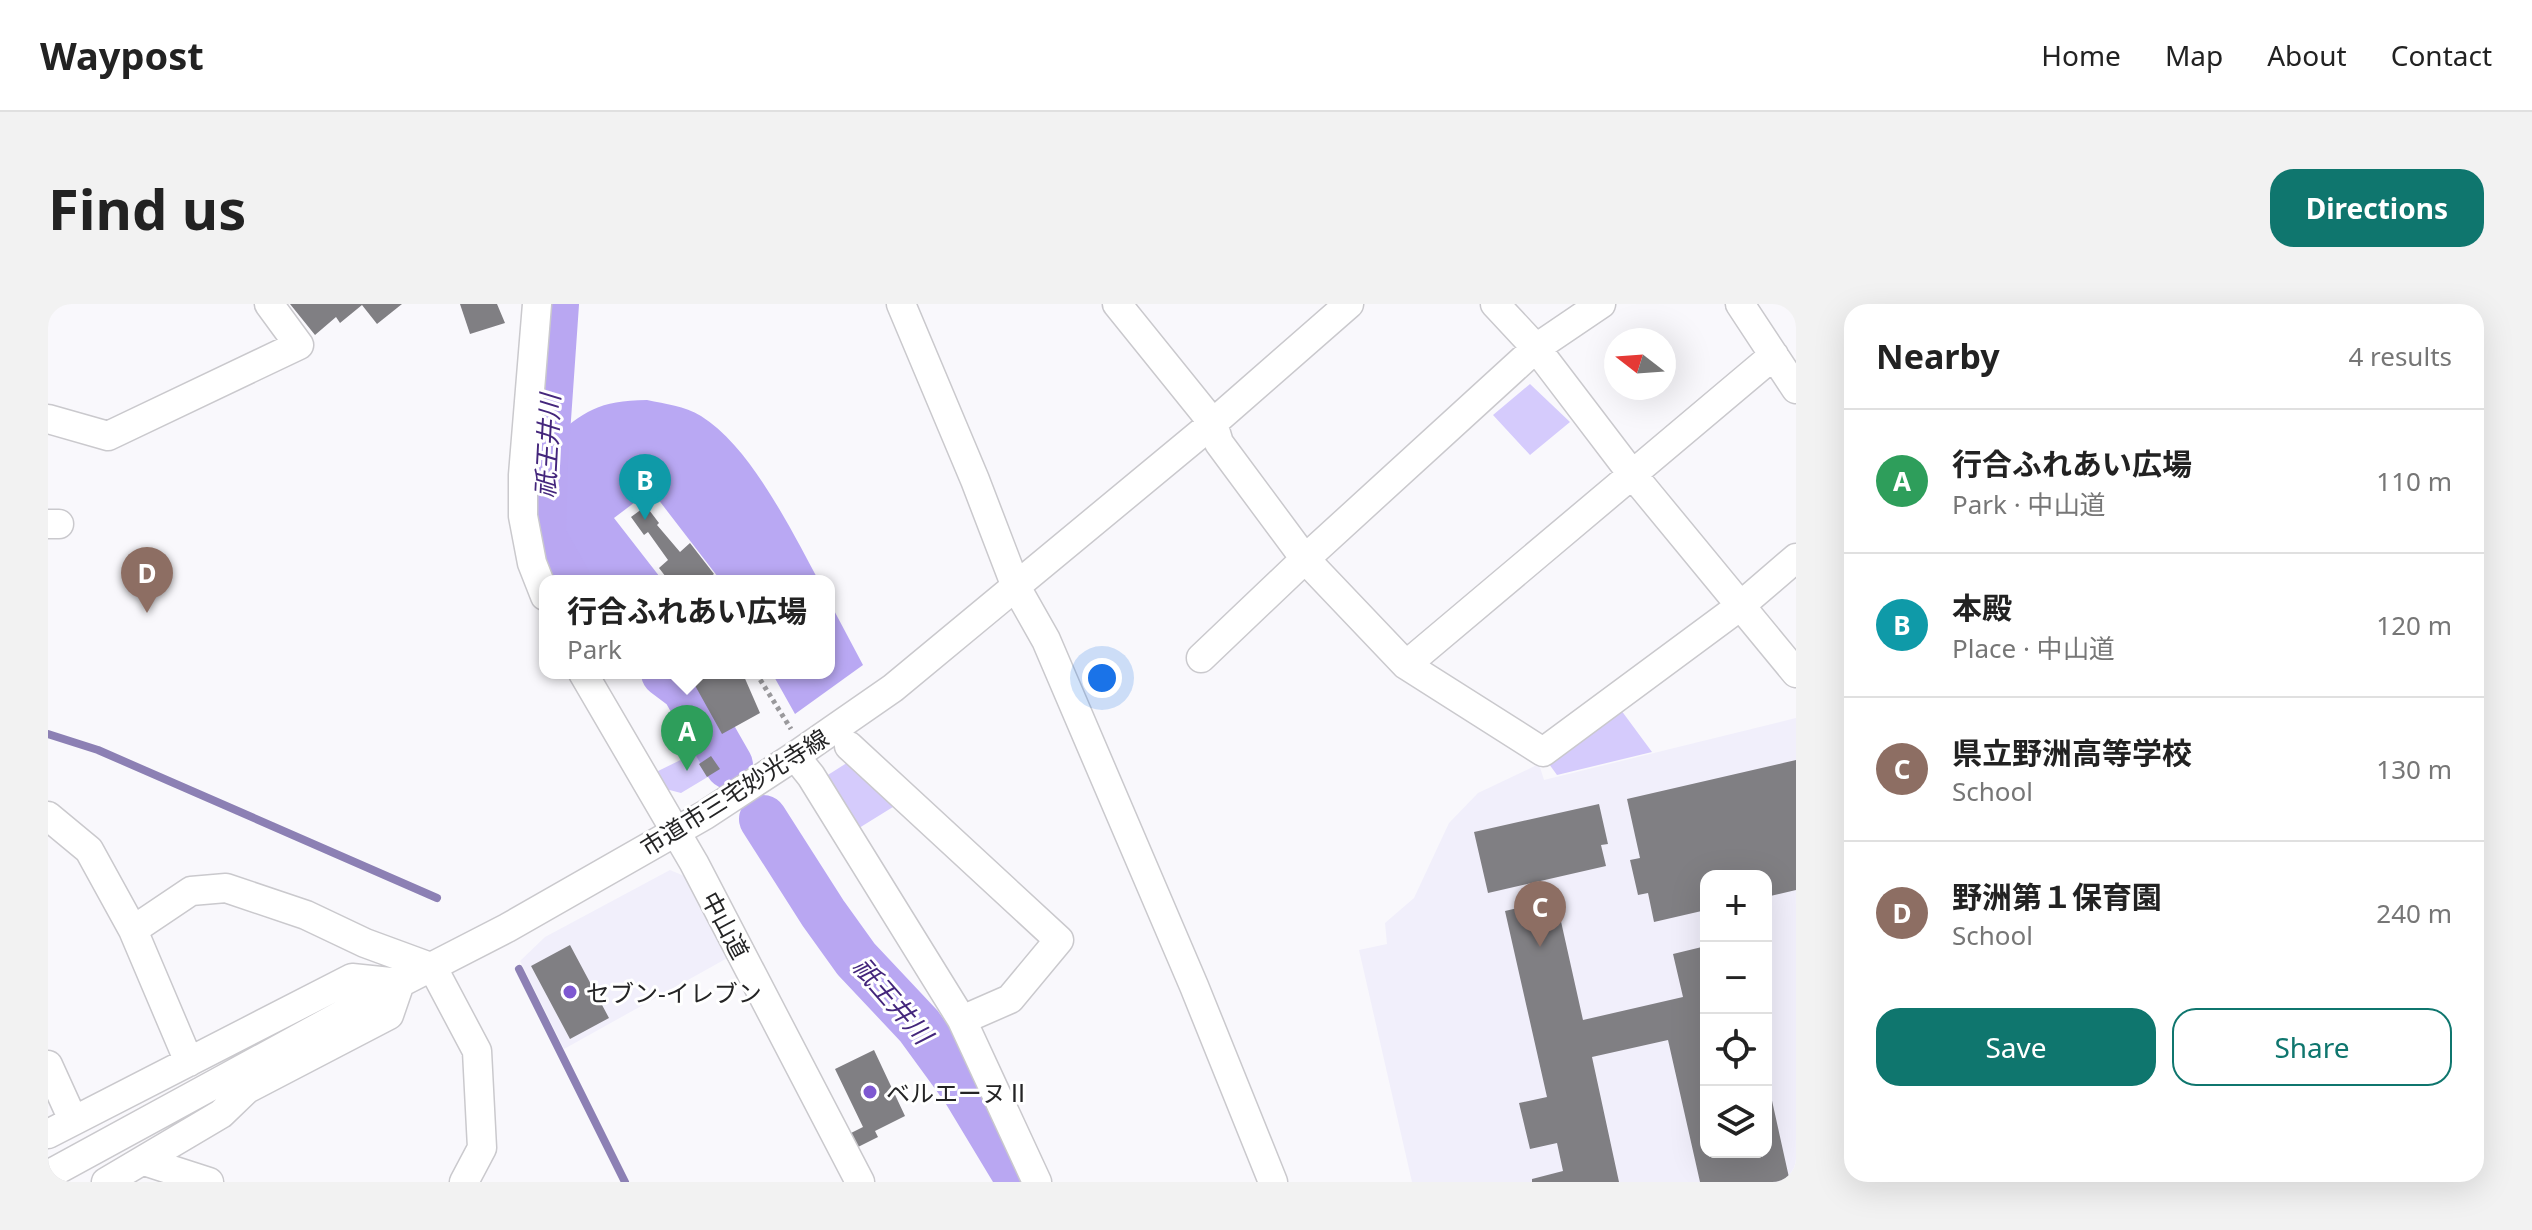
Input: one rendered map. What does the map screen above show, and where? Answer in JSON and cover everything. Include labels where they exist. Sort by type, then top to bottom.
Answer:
[{"type":"street","points":[[48,419],[108,436],[299,345],[269,304]]},
{"type":"street","points":[[537,304],[524,459],[523,516],[532,563],[539,581]]},
{"type":"street","points":[[901,304],[1016,587],[1046,640],[1194,986],[1273,1182]]},
{"type":"street","points":[[1117,304],[1213,423],[1219,443],[1305,559],[1406,665],[1543,752],[1739,607],[1796,558]]},
{"type":"street","name":"市道市三宅妙光寺線","points":[[48,1175],[400,983],[433,968],[705,815],[793,743],[893,688],[1213,423],[1349,304]]},
{"type":"street","points":[[1495,304],[1536,348],[1632,474],[1796,673]]},
{"type":"street","points":[[1201,658],[1536,348],[1601,304]]},
{"type":"street","points":[[1740,304],[1796,389]]},
{"type":"street","points":[[1406,665],[1774,355]]},
{"type":"street","name":"中山道","points":[[586,679],[727,926],[860,1182]]},
{"type":"street","points":[[793,743],[962,1020],[1037,1182]]},
{"type":"street","points":[[849,746],[1059,940],[1010,999],[962,1020]]},
{"type":"street","points":[[48,816],[89,850],[133,930],[189,1062]]},
{"type":"street","points":[[133,930],[191,891],[226,888],[306,915],[365,943],[433,968],[477,1051],[482,1148],[464,1182]]},
{"type":"street","points":[[48,1134],[352,978],[400,983],[389,1015],[247,1089],[221,1114],[106,1182]]},
{"type":"street","points":[[48,1065],[73,1120]]},
{"type":"street","points":[[144,1161],[209,1182]]},
{"type":"path","points":[[759,679],[793,743]]},
{"type":"shaded area","points":[[1530,384],[1570,422],[1530,455],[1493,415]]},
{"type":"shaded area","points":[[647,400],[681,408],[701,416],[719,430],[753,468],[816,575],[716,575],[651,490],[614,518],[658,575],[569,575],[550,529],[549,442],[593,409],[616,402]]},
{"type":"shaded area","points":[[835,612],[863,665],[795,714],[775,679],[835,679]]},
{"type":"shaded area","points":[[1621,710],[1652,752],[1557,775],[1549,764]]},
{"type":"shaded area","points":[[1796,718],[1796,1182],[1412,1182],[1359,950],[1387,944],[1385,923],[1414,898],[1449,823],[1478,793],[1539,764],[1544,780]]},
{"type":"shaded area","points":[[705,748],[721,769],[681,793],[662,788],[654,773]]},
{"type":"shaded area","points":[[853,759],[901,802],[851,833],[820,780]]},
{"type":"shaded area","points":[[670,870],[689,878],[731,956],[564,1049],[520,961],[545,937]]},
{"type":"building","points":[[290,304],[402,304],[377,324],[362,305],[340,323],[336,317],[315,335]]},
{"type":"building","points":[[460,304],[497,304],[505,323],[470,334]]},
{"type":"building","points":[[646,506],[659,523],[657,525],[680,552],[690,543],[714,574],[664,575],[659,568],[668,560],[648,532],[644,535],[631,517]]},
{"type":"building","points":[[745,679],[760,713],[722,734],[692,680]]},
{"type":"building","points":[[711,756],[720,769],[707,777],[699,764]]},
{"type":"building","points":[[1796,760],[1796,890],[1772,896],[1772,870],[1700,870],[1700,911],[1654,922],[1648,893],[1638,895],[1630,860],[1640,858],[1627,799]]},
{"type":"building","points":[[1599,804],[1608,844],[1601,845],[1606,866],[1488,893],[1474,832]]},
{"type":"building","points":[[1556,899],[1583,1020],[1683,997],[1673,954],[1700,947],[1700,1158],[1772,1158],[1772,1101],[1790,1182],[1700,1182],[1668,1040],[1592,1057],[1619,1182],[1532,1182],[1532,1179],[1563,1171],[1557,1143],[1530,1149],[1519,1103],[1547,1097],[1505,911]]},
{"type":"building","name":"セブン-イレブン","points":[[570,945],[609,1018],[570,1039],[531,966]]},
{"type":"building","name":"ベルエーヌⅡ","points":[[874,1050],[905,1116],[875,1131],[878,1137],[854,1149],[847,1135],[863,1127],[835,1069]]},
{"type":"waterway","name":"祇王井川","points":[[555,304],[542,536],[564,575]]},
{"type":"waterway","name":"祇王井川","points":[[673,679],[685,688],[729,765]]},
{"type":"waterway","points":[[48,734],[98,750],[437,898]]},
{"type":"waterway","name":"祇王井川","points":[[763,819],[856,959],[919,1026],[965,1089],[1021,1182]]},
{"type":"waterway","points":[[519,969],[625,1182]]},
{"type":"place","name":"本殿","points":[[645,520]]},
{"type":"place","name":"野洲第１保育園","points":[[147,613]]},
{"type":"place","name":"行合ふれあい広場","points":[[687,771]]},
{"type":"place","name":"県立野洲高等学校","points":[[1540,947]]},
{"type":"place","name":"セブン-イレブン","points":[[570,992]]},
{"type":"place","name":"ベルエーヌⅡ","points":[[870,1092]]}]
